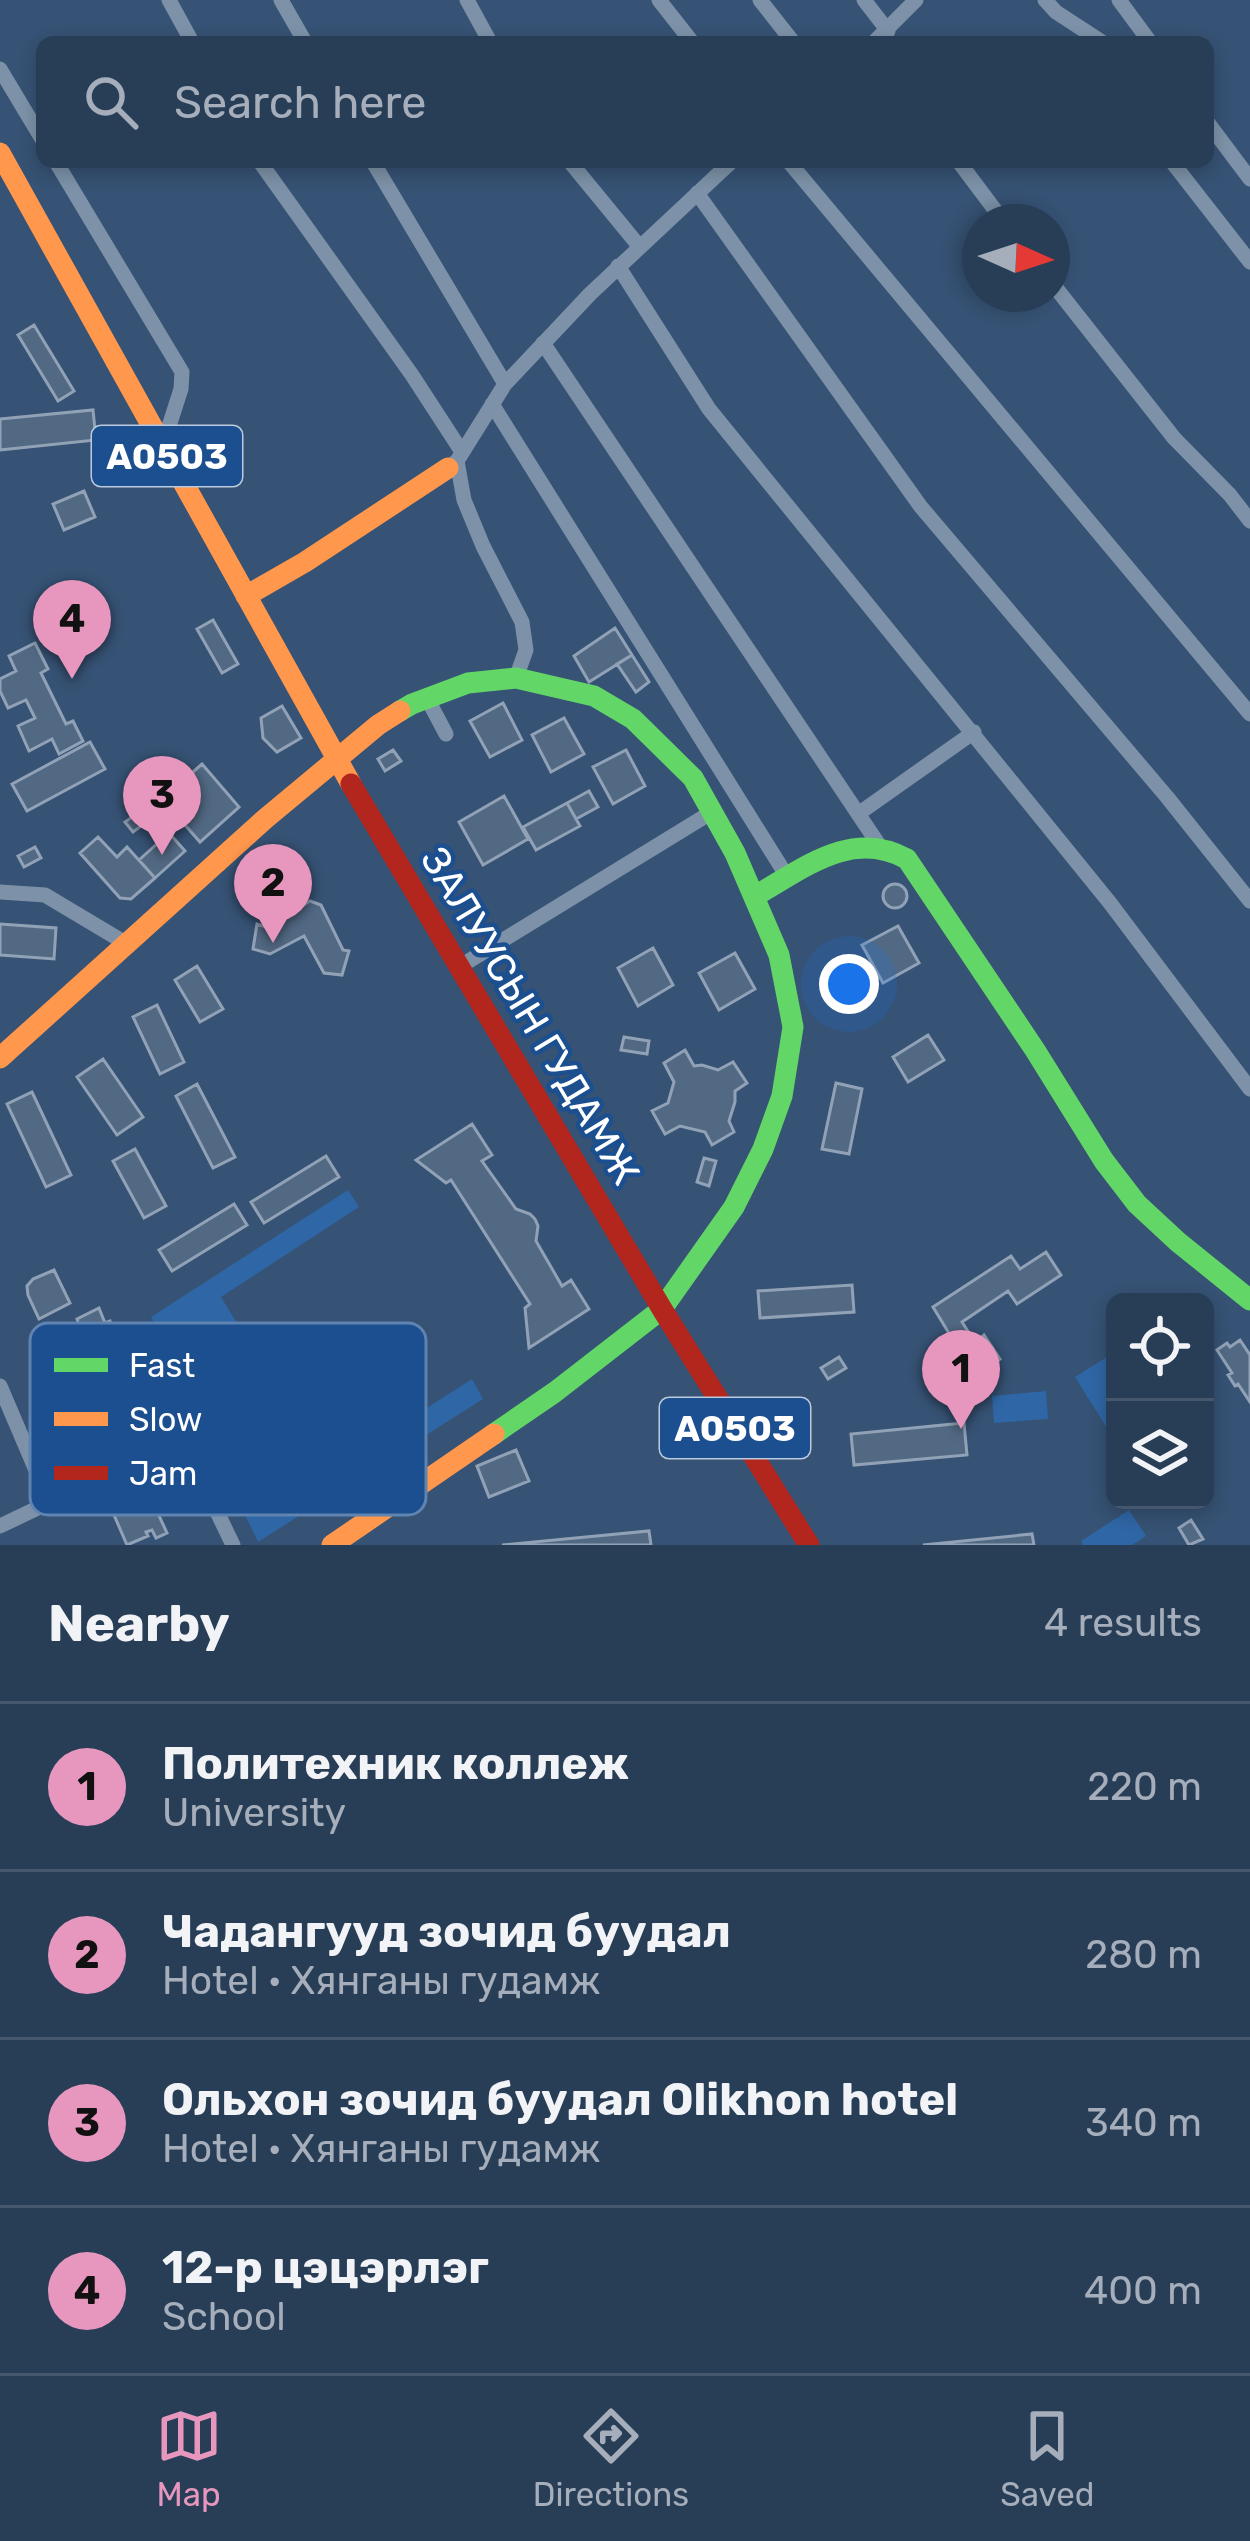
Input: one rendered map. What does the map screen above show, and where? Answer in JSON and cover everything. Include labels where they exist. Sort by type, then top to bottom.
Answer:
[{"type":"main road","name":"A0503","points":[[0,153],[336,759]]},
{"type":"main road","points":[[246,596],[305,562],[455,460]]},
{"type":"main road","points":[[0,1058],[336,759],[378,725],[427,698],[468,683],[594,696],[633,719],[693,778],[755,896],[779,955],[793,1027],[782,1096],[763,1149],[734,1207],[662,1310],[426,1484]]},
{"type":"main road","name":"ЗАЛУУСЫН ГУДАМЖ","points":[[336,759],[662,1310]]},
{"type":"main road","points":[[755,896],[844,849],[861,844],[896,849],[908,859],[1104,1161],[1137,1204],[1250,1300]]},
{"type":"main road","name":"A0503","points":[[662,1310],[809,1545]]},
{"type":"main road","points":[[332,1545],[352,1538],[384,1515]]},
{"type":"street","points":[[169,0],[189,36]]},
{"type":"street","points":[[281,0],[302,36]]},
{"type":"street","points":[[467,0],[487,36]]},
{"type":"street","points":[[658,0],[687,36]]},
{"type":"street","points":[[760,0],[788,36]]},
{"type":"street","points":[[864,0],[881,36]]},
{"type":"street","points":[[882,36],[916,0]]},
{"type":"street","points":[[1119,0],[1146,36]]},
{"type":"street","points":[[1051,6],[1074,36]]},
{"type":"street","points":[[1051,6],[1094,36]]},
{"type":"street","points":[[0,69],[36,129]]},
{"type":"street","points":[[1214,131],[1250,179]]},
{"type":"street","points":[[60,168],[182,372],[162,448]]},
{"type":"street","points":[[264,168],[412,375],[455,460],[464,500],[483,546],[522,622],[526,650],[514,685]]},
{"type":"street","points":[[377,168],[505,384]]},
{"type":"street","points":[[575,168],[639,246]]},
{"type":"street","points":[[455,460],[505,384],[618,266],[724,168]]},
{"type":"street","points":[[794,168],[1250,714]]},
{"type":"street","points":[[964,168],[990,204]]},
{"type":"street","points":[[1177,168],[1250,262]]},
{"type":"street","points":[[697,193],[921,507],[1250,901]]},
{"type":"street","points":[[618,266],[710,409],[974,732],[1250,1089]]},
{"type":"street","points":[[1070,306],[1174,437],[1250,520]]},
{"type":"street","points":[[543,343],[879,845]]},
{"type":"street","points":[[493,404],[788,878]]},
{"type":"street","points":[[427,698],[446,734]]},
{"type":"street","points":[[858,814],[974,732]]},
{"type":"street","points":[[459,967],[712,812]]},
{"type":"street","points":[[0,892],[45,896],[128,944]]},
{"type":"street","points":[[0,1386],[30,1456]]},
{"type":"street","points":[[0,1526],[30,1512]]},
{"type":"street","points":[[219,1515],[233,1545]]},
{"type":"shaded area","points":[[348,1190],[359,1207],[221,1297],[237,1323],[154,1323],[151,1317]]},
{"type":"shaded area","points":[[1106,1358],[1106,1427],[1075,1377]]},
{"type":"shaded area","points":[[472,1379],[483,1399],[426,1435],[426,1408]]},
{"type":"shaded area","points":[[1046,1391],[1048,1419],[994,1423],[992,1396]]},
{"type":"shaded area","points":[[1129,1510],[1146,1536],[1132,1545],[1083,1545],[1081,1541]]},
{"type":"shaded area","points":[[245,1515],[300,1515],[258,1542]]},
{"type":"building","points":[[34,325],[74,391],[58,401],[18,335]]},
{"type":"building","points":[[93,410],[96,440],[0,450],[0,419]]},
{"type":"building","points":[[84,491],[95,517],[64,530],[53,504]]},
{"type":"building","points":[[213,620],[238,664],[222,673],[197,629]]},
{"type":"building","points":[[615,628],[632,655],[589,682],[574,656]]},
{"type":"building","points":[[35,643],[48,669],[41,673],[66,724],[73,721],[83,741],[59,754],[52,739],[29,751],[18,726],[35,718],[26,700],[8,708],[0,691],[0,679],[16,671],[9,656]]},
{"type":"building","points":[[632,655],[649,682],[636,692],[617,664]]},
{"type":"building","points":[[503,703],[522,740],[490,757],[470,721]]},
{"type":"building","points":[[282,706],[301,738],[277,752],[263,738],[261,718]]},
{"type":"building","points":[[564,718],[584,754],[551,772],[532,735]]},
{"type":"building","points":[[90,742],[105,769],[27,811],[12,784]]},
{"type":"building","points":[[90,742],[105,769],[27,811],[12,784]]},
{"type":"building","points":[[393,750],[401,761],[385,771],[378,759]]},
{"type":"building","points":[[626,750],[645,786],[613,804],[593,767]]},
{"type":"building","points":[[202,764],[239,807],[200,842],[162,799]]},
{"type":"building","points":[[589,791],[598,807],[576,819],[567,803]]},
{"type":"building","points":[[504,796],[528,839],[483,865],[459,822]]},
{"type":"building","points":[[567,803],[580,826],[536,850],[523,827]]},
{"type":"building","points":[[148,806],[155,816],[133,832],[125,822]]},
{"type":"building","points":[[169,833],[185,851],[155,878],[139,860]]},
{"type":"building","points":[[98,837],[117,857],[127,847],[155,878],[131,899],[120,898],[80,853]]},
{"type":"building","points":[[35,847],[41,858],[24,867],[18,856]]},
{"type":"building","points":[[895,884],[907,896],[895,908],[883,896]]},
{"type":"building","points":[[310,901],[321,905],[343,950],[349,951],[342,975],[324,973],[304,936],[270,954],[253,949],[257,924],[266,927]]},
{"type":"building","points":[[0,924],[56,928],[54,959],[0,955]]},
{"type":"building","points":[[898,926],[919,963],[883,983],[862,945]]},
{"type":"building","points":[[653,948],[673,985],[638,1006],[618,968]]},
{"type":"building","points":[[735,953],[755,989],[719,1010],[699,973]]},
{"type":"building","points":[[197,966],[223,1009],[200,1022],[175,980]]},
{"type":"building","points":[[157,1005],[184,1062],[160,1074],[133,1017]]},
{"type":"building","points":[[928,1035],[944,1060],[908,1082],[893,1057]]},
{"type":"building","points":[[624,1037],[649,1041],[647,1054],[621,1050]]},
{"type":"building","points":[[685,1050],[694,1066],[718,1070],[733,1062],[747,1083],[735,1091],[729,1121],[734,1132],[712,1145],[705,1132],[680,1126],[665,1134],[652,1111],[668,1103],[674,1082],[664,1063]]},
{"type":"building","points":[[103,1059],[143,1117],[117,1135],[77,1077]]},
{"type":"building","points":[[836,1083],[862,1089],[849,1154],[822,1149]]},
{"type":"building","points":[[197,1084],[235,1157],[213,1168],[176,1096]]},
{"type":"building","points":[[32,1092],[71,1175],[46,1187],[7,1104]]},
{"type":"building","points":[[472,1124],[492,1155],[482,1161],[516,1209],[535,1219],[536,1241],[562,1286],[571,1280],[589,1309],[529,1348],[525,1308],[530,1304],[451,1180],[446,1183],[416,1160]]},
{"type":"building","points":[[135,1149],[166,1206],[144,1218],[113,1161]]},
{"type":"building","points":[[326,1156],[339,1177],[264,1223],[251,1202]]},
{"type":"building","points":[[704,1158],[716,1161],[709,1186],[697,1182]]},
{"type":"building","points":[[234,1204],[247,1225],[172,1271],[159,1250]]},
{"type":"building","points":[[1046,1252],[1061,1275],[1017,1304],[1008,1291],[962,1322],[975,1342],[984,1335],[1000,1359],[965,1382],[939,1342],[950,1335],[933,1307],[1011,1256],[1020,1269]]},
{"type":"building","points":[[54,1270],[70,1303],[39,1319],[27,1286]]},
{"type":"building","points":[[852,1285],[854,1312],[760,1318],[758,1291]]},
{"type":"building","points":[[99,1308],[105,1323],[78,1323],[77,1319]]},
{"type":"building","points":[[1240,1340],[1250,1355],[1250,1402],[1228,1375],[1232,1373],[1217,1350]]},
{"type":"building","points":[[839,1357],[846,1368],[828,1379],[821,1368]]},
{"type":"building","points":[[964,1423],[967,1455],[854,1465],[851,1434]]},
{"type":"building","points":[[516,1450],[529,1481],[489,1497],[477,1466]]},
{"type":"building","points":[[114,1515],[159,1515],[167,1533],[156,1538],[152,1530],[127,1545]]},
{"type":"building","points":[[1191,1520],[1203,1539],[1189,1545],[1179,1528]]},
{"type":"building","points":[[649,1531],[651,1545],[502,1545]]},
{"type":"building","points":[[1032,1534],[1034,1545],[923,1545]]},
{"type":"traffic: fast","points":[[400,711],[468,683],[516,678],[594,696],[633,719],[693,778],[735,853],[779,955],[793,1027],[782,1096],[763,1149],[734,1207],[662,1309],[494,1434]]},
{"type":"traffic: fast","points":[[755,896],[809,864],[847,850],[866,848],[907,859],[1104,1161],[1137,1204],[1250,1300]]},
{"type":"traffic: slow","points":[[0,153],[351,784]]},
{"type":"traffic: slow","points":[[246,596],[448,468]]},
{"type":"traffic: slow","points":[[0,1058],[265,819],[400,711]]},
{"type":"traffic: slow","points":[[426,1481],[494,1434]]},
{"type":"traffic: slow","points":[[332,1545],[376,1515]]},
{"type":"traffic: jam","points":[[351,784],[662,1309],[809,1545]]},
{"type":"place","name":"12-р цэцэрлэг","points":[[72,679]]},
{"type":"place","name":"Ольхон зочид буудал Olikhon hotel","points":[[162,855]]},
{"type":"place","name":"Чадангууд зочид буудал","points":[[273,943]]},
{"type":"place","name":"Политехник коллеж","points":[[961,1429]]}]
